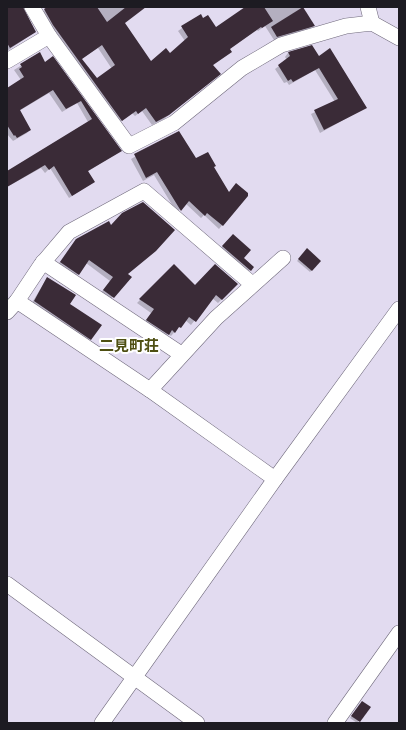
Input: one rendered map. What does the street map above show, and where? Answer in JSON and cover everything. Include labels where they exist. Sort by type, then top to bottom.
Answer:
[{"type":"street","points":[[32,7],[49,36],[129,146],[174,123],[242,68],[281,45],[346,26],[372,24],[399,38]]},
{"type":"street","points":[[368,7],[372,24]]},
{"type":"street","points":[[7,61],[49,36]]},
{"type":"street","points":[[252,284],[144,191],[69,232],[43,262],[12,306],[150,390],[275,480]]},
{"type":"street","points":[[150,390],[181,354],[252,284],[283,258]]},
{"type":"street","points":[[43,262],[181,354]]},
{"type":"street","points":[[102,723],[275,480],[399,310]]},
{"type":"street","points":[[7,584],[197,723]]},
{"type":"street","points":[[335,723],[399,633]]},
{"type":"building","points":[[7,7],[23,7],[36,32],[10,48],[7,43]]},
{"type":"building","points":[[47,7],[97,7],[107,22],[126,7],[146,7],[125,23],[151,61],[166,48],[170,53],[188,37],[181,26],[201,14],[203,18],[208,15],[216,27],[245,7],[264,7],[273,21],[262,28],[261,27],[230,49],[232,52],[213,65],[221,74],[169,115],[156,122],[146,108],[138,114],[136,111],[122,121],[53,25],[44,9]],"holes":[[[102,45],[115,65],[97,78],[82,59]]]},
{"type":"building","points":[[303,7],[315,26],[277,37],[271,27]]},
{"type":"building","points":[[312,45],[319,56],[330,48],[367,108],[324,130],[314,110],[338,99],[319,68],[293,82],[291,79],[288,81],[278,65],[290,56],[288,52]]},
{"type":"building","points":[[40,52],[45,62],[53,56],[122,151],[88,171],[95,182],[72,196],[54,166],[49,170],[45,165],[7,187],[7,171],[92,119],[81,101],[66,109],[53,90],[20,110],[31,130],[17,138],[15,135],[14,136],[7,125],[7,88],[24,77],[19,69],[22,67],[20,64]]},
{"type":"building","points":[[179,131],[196,158],[208,152],[216,166],[214,167],[229,192],[236,183],[248,193],[248,196],[223,226],[207,213],[205,216],[189,201],[181,211],[157,172],[146,178],[134,154]]},
{"type":"building","points":[[143,202],[175,230],[156,251],[128,274],[132,277],[114,298],[103,290],[113,277],[89,260],[79,275],[60,262],[76,239],[109,221],[111,225],[122,213]]},
{"type":"building","points":[[233,234],[251,250],[244,258],[254,267],[251,271],[222,246]]},
{"type":"building","points":[[307,248],[321,261],[312,271],[298,259]]},
{"type":"building","points":[[174,264],[195,285],[215,264],[238,284],[222,300],[216,295],[196,322],[189,317],[181,328],[179,327],[175,333],[172,330],[169,335],[146,320],[154,309],[139,299]]},
{"type":"building","points":[[47,277],[76,295],[70,304],[102,325],[91,340],[34,301]]},
{"type":"building","points":[[362,701],[371,707],[360,722],[351,716]]},
{"type":"district","name":"二見町荘","points":[[129,345]]}]
